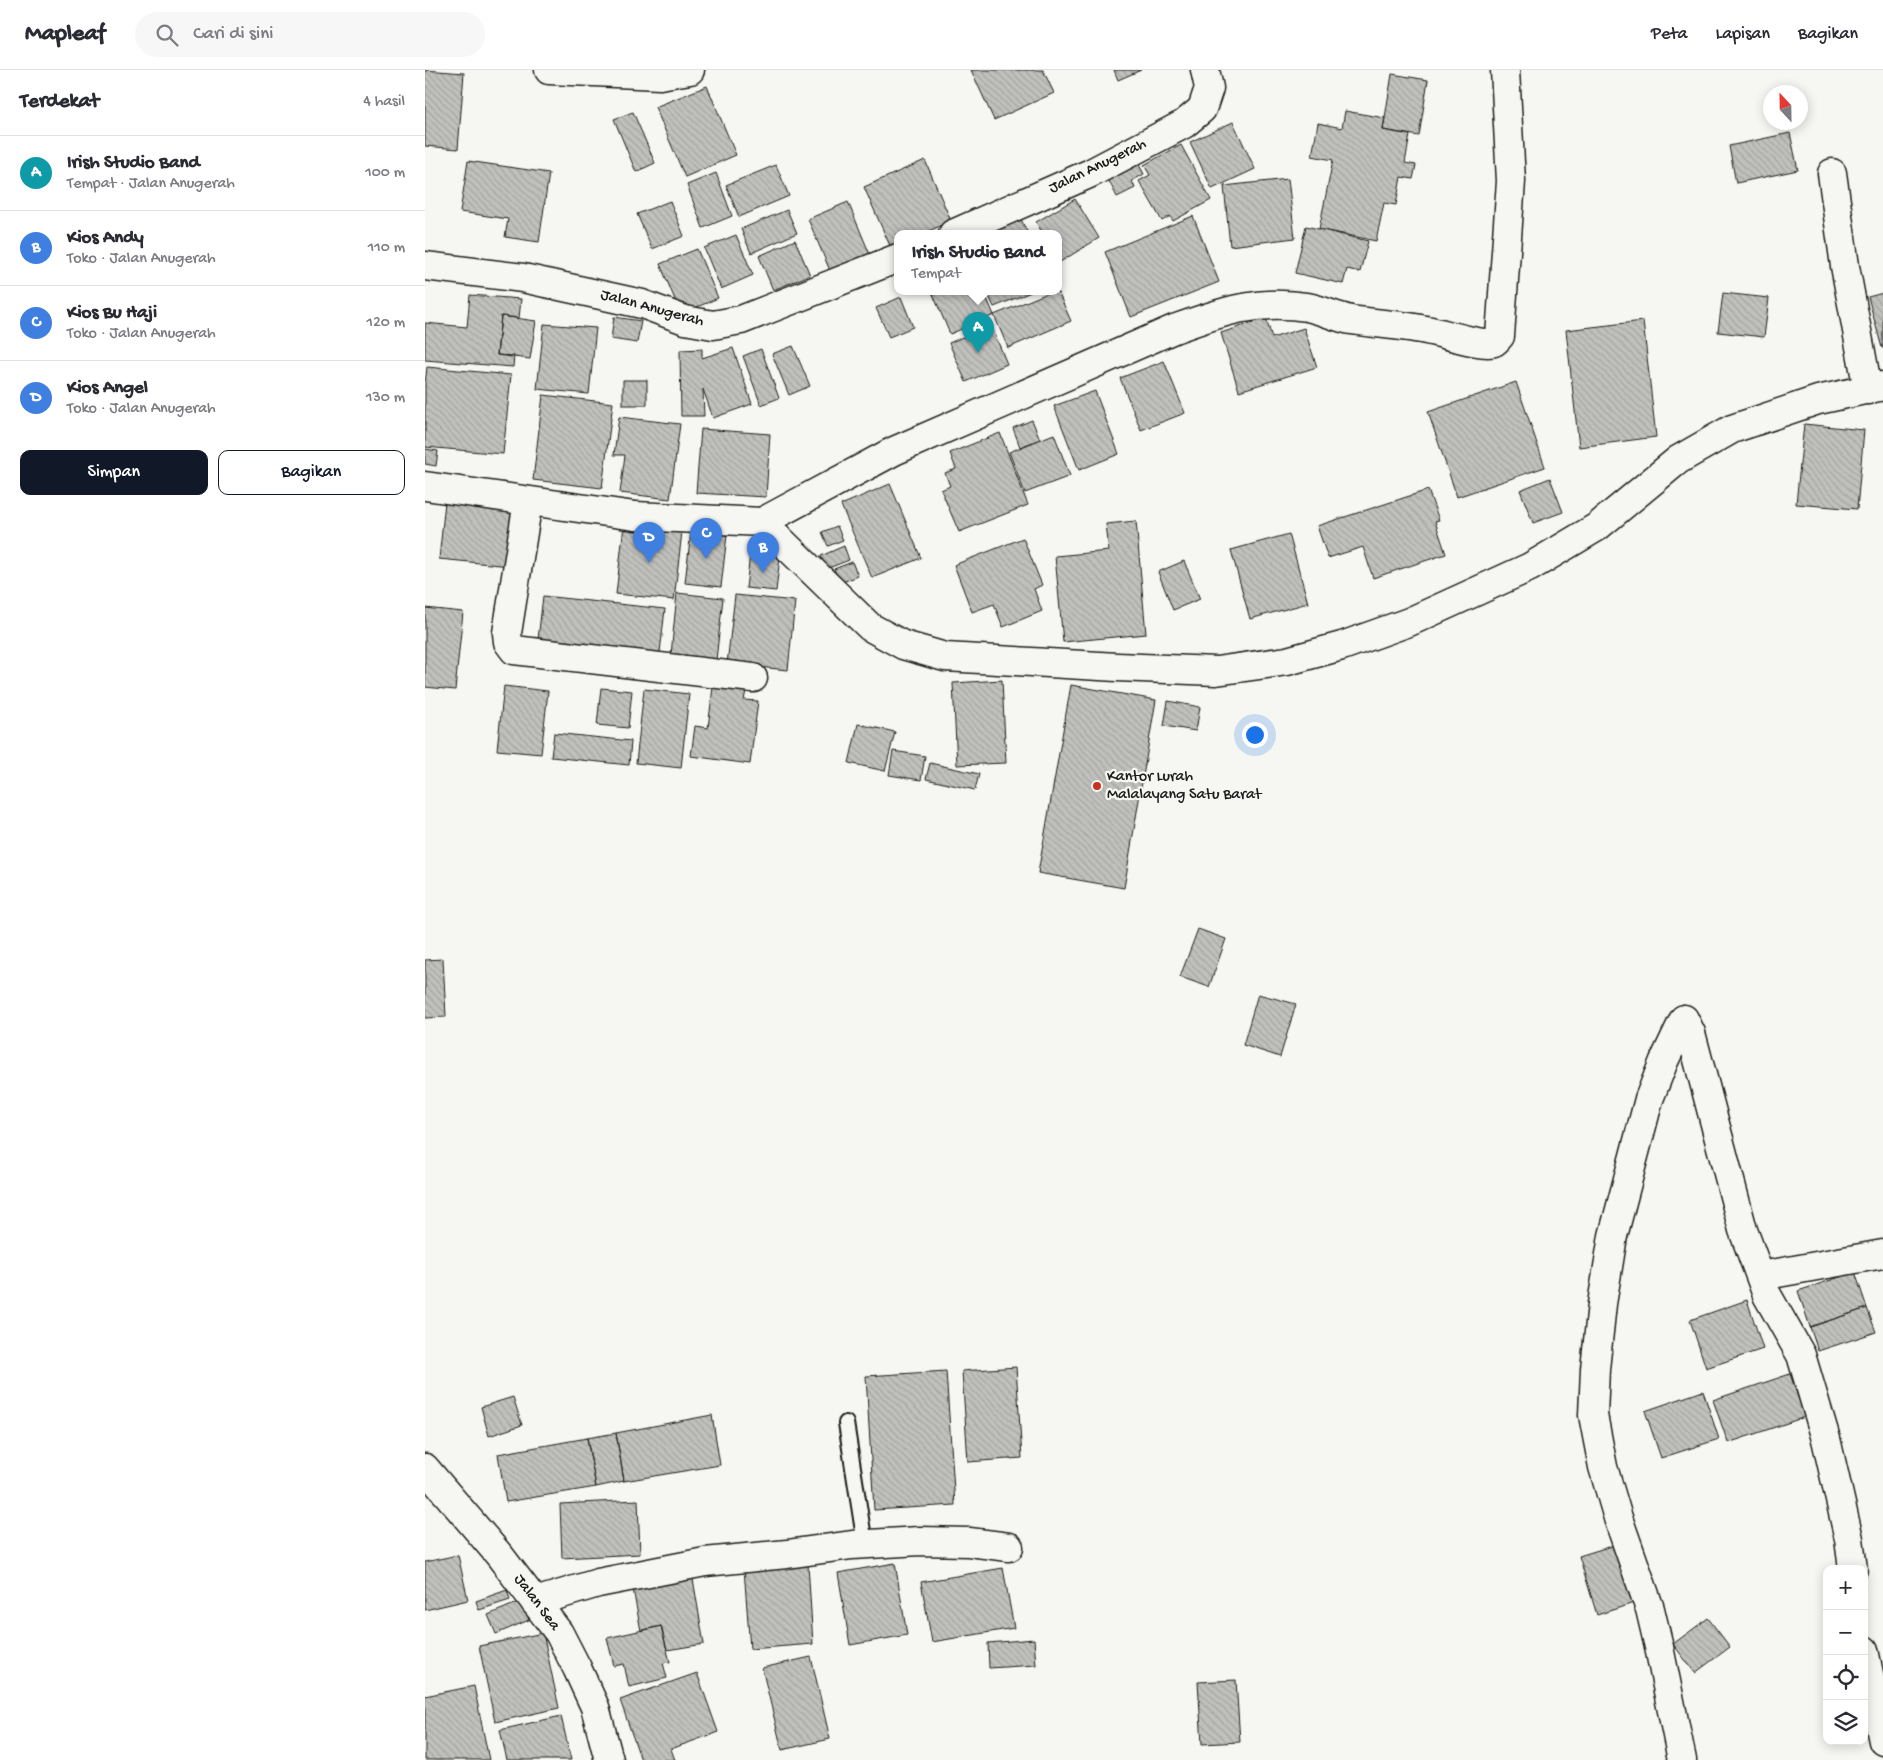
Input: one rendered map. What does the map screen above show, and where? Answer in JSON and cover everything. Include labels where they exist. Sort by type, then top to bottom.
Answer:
[{"type":"street","points":[[549,70],[659,75],[690,70]]},
{"type":"street","name":"Jalan Anugerah","points":[[962,230],[1091,173],[1184,124],[1202,109],[1209,88],[1205,70]]},
{"type":"street","points":[[425,486],[635,516],[762,522],[894,451],[1174,329],[1245,306],[1283,304],[1310,308],[1351,320],[1430,330],[1470,340],[1487,343],[1494,342],[1499,336],[1511,181],[1505,70]]},
{"type":"street","points":[[762,522],[870,627],[903,645],[945,657],[1117,668],[1216,671],[1287,661],[1342,646],[1409,622],[1530,567],[1597,527],[1678,460],[1732,429],[1818,400],[1875,388],[1845,266],[1832,173]]},
{"type":"street","name":"Jalan Anugerah","points":[[425,266],[523,278],[641,304],[685,320],[713,325],[741,320],[894,260]]},
{"type":"street","points":[[527,501],[507,633],[508,642],[514,650],[753,678]]},
{"type":"street","points":[[1683,1760],[1652,1618],[1603,1467],[1593,1415],[1595,1369],[1602,1304],[1613,1236],[1649,1099],[1684,1019],[1691,1033],[1743,1230],[1767,1295],[1801,1355],[1826,1439],[1849,1539],[1852,1565]]},
{"type":"street","points":[[1761,1276],[1883,1254]]},
{"type":"street","name":"Jalan Sea","points":[[425,1468],[468,1518],[559,1633],[595,1707],[609,1760]]},
{"type":"street","points":[[535,1602],[598,1583],[705,1562],[865,1544],[920,1541],[969,1542],[1009,1547]]},
{"type":"street","points":[[1865,1655],[1883,1741]]},
{"type":"lane","points":[[846,1422],[865,1544]]},
{"type":"building","points":[[425,70],[464,73],[458,149],[425,146]]},
{"type":"building","points":[[971,70],[1043,70],[1054,93],[994,120]]},
{"type":"building","points":[[1114,70],[1141,70],[1118,80]]},
{"type":"building","points":[[1392,74],[1428,80],[1419,136],[1383,130]]},
{"type":"building","points":[[707,86],[736,155],[685,177],[655,107]]},
{"type":"building","points":[[1345,111],[1385,118],[1383,130],[1410,135],[1405,163],[1416,165],[1413,179],[1401,177],[1396,205],[1384,203],[1376,241],[1319,229],[1333,160],[1312,156],[1318,123],[1342,128]]},
{"type":"building","points":[[633,112],[655,163],[636,172],[614,119]]},
{"type":"building","points":[[1233,122],[1255,169],[1212,189],[1190,142]]},
{"type":"building","points":[[1790,133],[1798,170],[1736,183],[1729,146]]},
{"type":"building","points":[[1181,145],[1211,200],[1173,221],[1170,216],[1162,221],[1139,181],[1150,175],[1144,165]]},
{"type":"building","points":[[925,160],[951,221],[931,230],[894,230],[894,247],[891,248],[864,187]]},
{"type":"building","points":[[468,161],[549,173],[539,242],[505,237],[508,219],[460,212]]},
{"type":"building","points":[[1138,163],[1144,174],[1132,181],[1135,188],[1117,197],[1108,179]]},
{"type":"building","points":[[776,165],[789,196],[739,217],[726,185]]},
{"type":"building","points":[[716,173],[732,216],[703,228],[687,185]]},
{"type":"building","points":[[1288,179],[1295,238],[1230,246],[1224,186]]},
{"type":"building","points":[[1075,199],[1099,238],[1062,261],[1062,230],[1041,230],[1036,222]]},
{"type":"building","points":[[670,201],[684,236],[652,249],[637,214]]},
{"type":"building","points":[[848,202],[871,257],[831,273],[808,219]]},
{"type":"building","points":[[787,210],[797,233],[751,253],[741,229]]},
{"type":"building","points":[[1018,213],[1026,230],[977,230]]},
{"type":"building","points":[[1193,216],[1219,282],[1131,317],[1105,252]]},
{"type":"building","points":[[1306,226],[1368,241],[1360,272],[1347,269],[1343,284],[1295,273]]},
{"type":"building","points":[[736,235],[753,275],[721,289],[704,248]]},
{"type":"building","points":[[795,240],[810,275],[773,290],[759,256]]},
{"type":"building","points":[[697,249],[718,298],[681,314],[660,264]]},
{"type":"building","points":[[1723,293],[1769,298],[1764,337],[1718,332]]},
{"type":"building","points":[[1883,293],[1883,348],[1882,348],[1868,297]]},
{"type":"building","points":[[470,295],[521,299],[519,318],[501,316],[497,355],[514,356],[513,367],[425,360],[425,323],[467,327]]},
{"type":"building","points":[[933,295],[985,295],[994,315],[950,334]]},
{"type":"building","points":[[988,295],[1024,295],[994,307]]},
{"type":"building","points":[[1043,295],[1059,295],[1071,321],[1008,348],[994,315]]},
{"type":"building","points":[[901,297],[913,327],[889,337],[876,308]]},
{"type":"building","points":[[501,316],[536,321],[530,359],[497,355]]},
{"type":"building","points":[[614,317],[641,321],[637,343],[611,339]]},
{"type":"building","points":[[1266,318],[1272,338],[1304,328],[1317,367],[1239,391],[1221,333]]},
{"type":"building","points":[[1643,321],[1656,437],[1579,447],[1566,330]]},
{"type":"building","points":[[544,324],[596,328],[589,394],[537,389]]},
{"type":"building","points":[[991,325],[1007,364],[966,382],[949,343]]},
{"type":"building","points":[[793,346],[810,386],[789,395],[772,354]]},
{"type":"building","points":[[733,348],[752,404],[713,418],[703,389],[704,416],[681,416],[680,350],[702,349],[702,358]]},
{"type":"building","points":[[761,349],[779,398],[761,405],[743,356]]},
{"type":"building","points":[[1164,361],[1185,413],[1141,430],[1120,378]]},
{"type":"building","points":[[427,367],[511,375],[503,454],[425,447],[425,384]]},
{"type":"building","points":[[623,380],[647,380],[647,405],[623,405]]},
{"type":"building","points":[[1516,382],[1545,467],[1457,497],[1428,412]]},
{"type":"building","points":[[1095,391],[1119,454],[1079,470],[1054,406]]},
{"type":"building","points":[[543,395],[613,403],[602,488],[533,480]]},
{"type":"building","points":[[619,417],[680,424],[670,499],[620,493],[625,455],[614,455]]},
{"type":"building","points":[[1032,420],[1040,439],[1020,447],[1013,428]]},
{"type":"building","points":[[1804,424],[1864,430],[1857,509],[1796,504]]},
{"type":"building","points":[[701,429],[770,434],[766,497],[696,493]]},
{"type":"building","points":[[1000,433],[1028,505],[959,532],[941,490],[950,486],[945,473],[956,469],[950,453]]},
{"type":"building","points":[[1054,434],[1070,476],[1025,493],[1009,452]]},
{"type":"building","points":[[425,449],[438,451],[436,466],[425,464]]},
{"type":"building","points":[[1550,478],[1563,512],[1533,523],[1520,490]]},
{"type":"building","points":[[890,484],[921,558],[872,578],[841,505]]},
{"type":"building","points":[[1428,490],[1439,520],[1435,521],[1446,554],[1373,578],[1363,547],[1328,558],[1317,526]]},
{"type":"building","points":[[445,502],[516,509],[510,566],[439,559]]},
{"type":"building","points":[[1136,521],[1146,634],[1063,642],[1055,556],[1109,551],[1106,524]]},
{"type":"building","points":[[624,525],[682,532],[674,600],[616,594]]},
{"type":"building","points":[[837,526],[843,540],[828,546],[822,532]]},
{"type":"building","points":[[691,531],[727,535],[721,587],[685,583]]},
{"type":"building","points":[[1289,534],[1308,603],[1250,619],[1231,550]]},
{"type":"building","points":[[1023,538],[1042,585],[1034,589],[1042,611],[1003,627],[994,604],[972,612],[954,565]]},
{"type":"building","points":[[844,546],[849,560],[826,569],[821,556]]},
{"type":"building","points":[[750,554],[780,557],[776,591],[746,588]]},
{"type":"building","points":[[1184,561],[1200,599],[1173,610],[1158,572]]},
{"type":"building","points":[[852,562],[858,576],[840,583],[834,569]]},
{"type":"building","points":[[677,593],[723,598],[716,660],[671,655]]},
{"type":"building","points":[[735,595],[795,601],[788,670],[727,664]]},
{"type":"building","points":[[543,596],[665,609],[659,661],[537,648]]},
{"type":"building","points":[[425,608],[463,612],[455,690],[425,687]]},
{"type":"building","points":[[1002,680],[1006,763],[957,765],[953,683]]},
{"type":"building","name":"Kantor Lurah Malalayang Satu Barat","points":[[1071,685],[1156,700],[1124,888],[1038,873]]},
{"type":"building","points":[[504,686],[548,691],[541,754],[497,750]]},
{"type":"building","points":[[713,687],[746,691],[744,700],[758,701],[750,764],[691,756],[695,726],[708,728]]},
{"type":"building","points":[[601,688],[632,691],[628,728],[597,725]]},
{"type":"building","points":[[644,689],[689,694],[681,768],[636,763]]},
{"type":"building","points":[[1168,701],[1200,707],[1196,731],[1164,726]]},
{"type":"building","points":[[858,724],[895,732],[885,771],[849,763]]},
{"type":"building","points":[[554,733],[631,741],[629,765],[551,757]]},
{"type":"building","points":[[893,751],[925,756],[921,780],[889,775]]},
{"type":"building","points":[[930,763],[979,774],[975,790],[926,779]]},
{"type":"building","points":[[1198,929],[1226,939],[1209,987],[1180,977]]},
{"type":"building","points":[[443,959],[446,1017],[425,1018],[425,960]]},
{"type":"building","points":[[1258,994],[1296,1004],[1280,1057],[1243,1045]]},
{"type":"building","points":[[1855,1272],[1867,1308],[1810,1327],[1798,1291]]},
{"type":"building","points":[[1747,1300],[1763,1349],[1706,1368],[1690,1320]]},
{"type":"building","points":[[1867,1308],[1876,1332],[1818,1351],[1810,1327]]},
{"type":"building","points":[[1016,1367],[1022,1458],[968,1462],[962,1371]]},
{"type":"building","points":[[946,1371],[955,1505],[874,1510],[866,1376]]},
{"type":"building","points":[[1790,1374],[1805,1417],[1728,1443],[1713,1400]]},
{"type":"building","points":[[1703,1391],[1719,1439],[1661,1458],[1645,1411]]},
{"type":"building","points":[[513,1397],[522,1425],[489,1436],[481,1407]]},
{"type":"building","points":[[712,1415],[720,1465],[624,1481],[616,1433]]},
{"type":"building","points":[[616,1433],[624,1481],[596,1487],[587,1438]]},
{"type":"building","points":[[587,1438],[596,1487],[506,1502],[498,1454]]},
{"type":"building","points":[[638,1500],[640,1554],[562,1558],[560,1504]]},
{"type":"building","points":[[1621,1543],[1640,1601],[1597,1615],[1579,1556]]},
{"type":"building","points":[[458,1555],[468,1600],[425,1610],[425,1562]]},
{"type":"building","points":[[895,1563],[907,1635],[850,1645],[838,1573]]},
{"type":"building","points":[[808,1564],[813,1644],[750,1649],[744,1569]]},
{"type":"building","points":[[1003,1568],[1014,1628],[932,1642],[921,1582]]},
{"type":"building","points":[[692,1573],[704,1644],[667,1650],[661,1626],[641,1631],[632,1584]]},
{"type":"building","points":[[507,1590],[510,1600],[479,1610],[476,1601]]},
{"type":"building","points":[[522,1601],[529,1620],[496,1634],[488,1615]]},
{"type":"building","points":[[1708,1618],[1730,1647],[1695,1673],[1673,1644]]},
{"type":"building","points":[[661,1626],[670,1662],[663,1663],[667,1678],[629,1687],[624,1664],[614,1666],[607,1638]]},
{"type":"building","points":[[543,1633],[559,1708],[495,1722],[479,1646]]},
{"type":"building","points":[[1034,1639],[1036,1665],[989,1668],[988,1643]]},
{"type":"building","points":[[811,1657],[830,1739],[782,1750],[762,1668]]},
{"type":"building","points":[[697,1673],[718,1732],[671,1749],[675,1760],[641,1760],[620,1700]]},
{"type":"building","points":[[1236,1680],[1240,1742],[1202,1744],[1198,1682]]},
{"type":"building","points":[[474,1686],[489,1760],[425,1760],[425,1696]]},
{"type":"building","points":[[561,1716],[571,1760],[507,1760],[500,1730]]},
{"type":"place","name":"Irish Studio Band","points":[[978,353]]},
{"type":"place","name":"Kios Bu Haji","points":[[706,559]]},
{"type":"place","name":"Kios Angel","points":[[649,563]]},
{"type":"place","name":"Kios Andy","points":[[763,573]]},
{"type":"place","name":"Kantor Lurah Malalayang Satu Barat","points":[[1097,786]]}]
